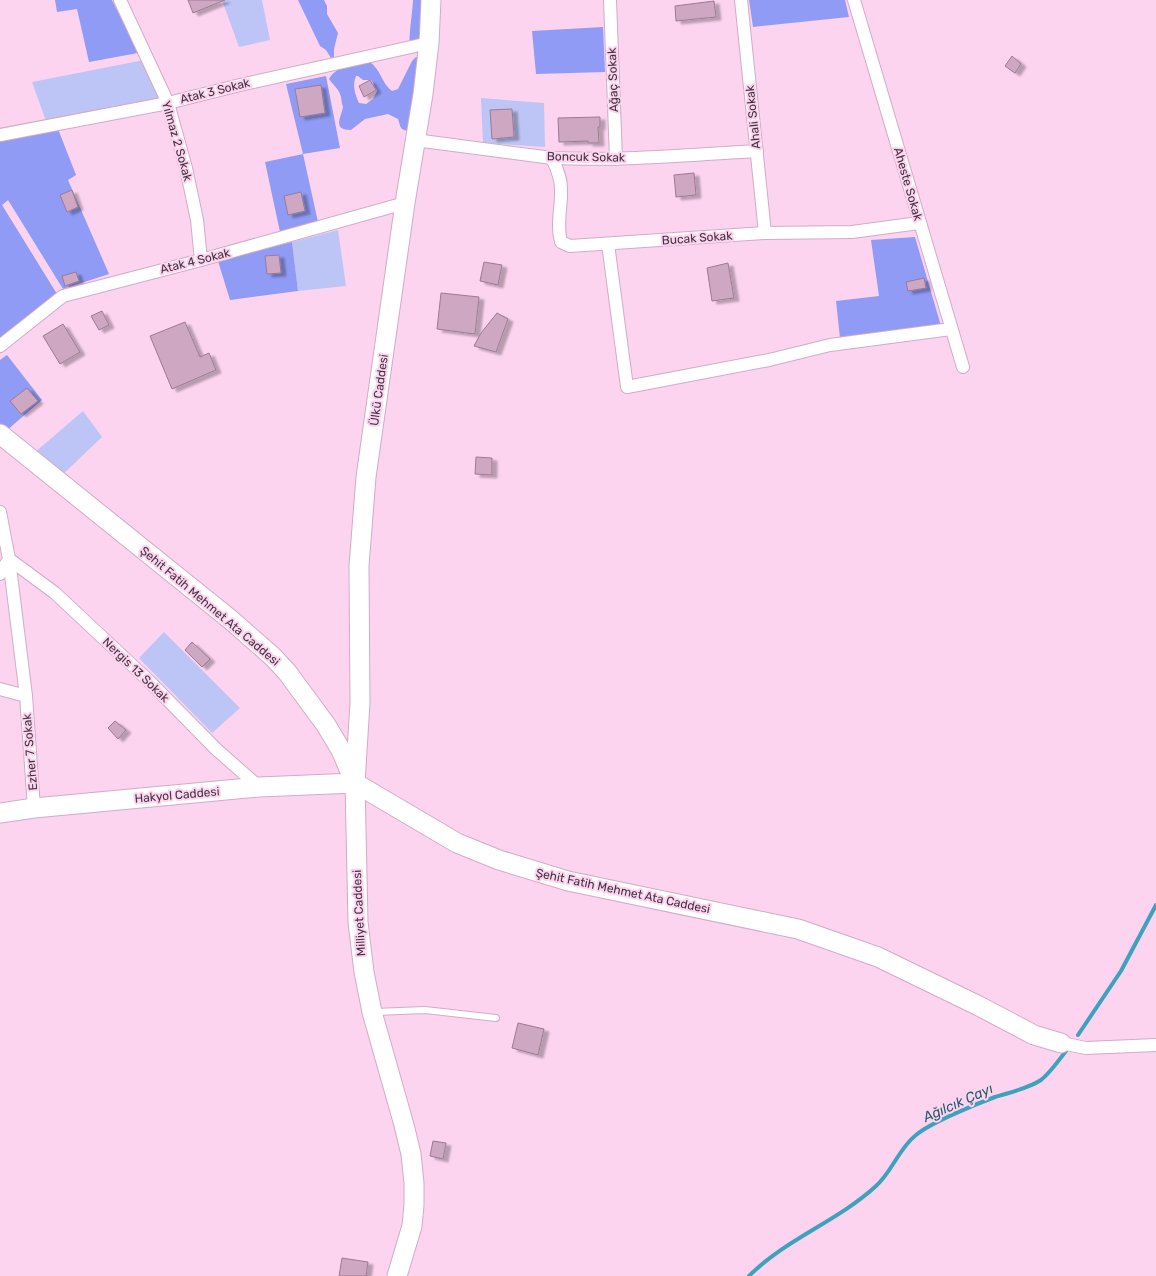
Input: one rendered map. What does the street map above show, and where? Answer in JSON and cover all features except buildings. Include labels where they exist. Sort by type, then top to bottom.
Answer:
[{"type":"street","name":"Yılmaz 2 Sokak","points":[[120,0],[168,103],[186,168],[197,220],[201,260]]},
{"type":"street","name":"Ülkü Caddesi","points":[[355,783],[360,703],[359,566],[366,477],[429,43],[431,0]]},
{"type":"street","name":"Ağaç Sokak","points":[[610,0],[616,159]]},
{"type":"street","name":"Ahali Sokak","points":[[741,0],[765,233]]},
{"type":"street","name":"Aheste Sokak","points":[[854,0],[963,367]]},
{"type":"street","name":"Atak 3 Sokak","points":[[0,135],[168,103],[429,43]]},
{"type":"street","name":"Boncuk Sokak","points":[[415,140],[552,158],[616,159],[757,151]]},
{"type":"street","name":"Bucak Sokak","points":[[552,158],[559,174],[561,188],[558,233],[561,242],[570,246],[765,233],[852,232],[919,223]]},
{"type":"street","name":"Atak 4 Sokak","points":[[0,346],[63,296],[405,203]]},
{"type":"street","points":[[608,244],[627,387],[770,360],[830,345],[952,329]]},
{"type":"street","name":"Şehit Fatih Mehmet Ata Caddesi","points":[[0,434],[231,620],[273,657],[288,672],[326,725],[341,750],[355,783],[458,843],[499,860],[568,881],[798,929],[878,957],[1034,1035],[1061,1043]]},
{"type":"street","name":"Ezher 7 Sokak","points":[[0,512],[9,559],[26,696],[34,808]]},
{"type":"street","points":[[0,574],[9,559]]},
{"type":"street","name":"Nergis 13 Sokak","points":[[9,559],[62,600],[258,787]]},
{"type":"street","points":[[0,690],[26,696]]},
{"type":"street","name":"Hakyol Caddesi","points":[[0,813],[34,808],[258,787],[355,783]]},
{"type":"street","name":"Milliyet Caddesi","points":[[355,783],[358,922],[362,964],[372,1012],[411,1154],[414,1183],[412,1226],[397,1276]]},
{"type":"street","points":[[1061,1043],[1086,1048],[1156,1045]]},
{"type":"lane","points":[[372,1012],[425,1010],[496,1018]]},
{"type":"shaded area","points":[[55,0],[112,0],[138,53],[89,62],[77,9],[57,12]]},
{"type":"shaded area","points":[[222,0],[262,0],[270,40],[239,47]]},
{"type":"shaded area","points":[[298,0],[324,0],[327,6],[327,14],[338,33],[334,57],[331,58],[326,50],[320,46]]},
{"type":"shaded area","points":[[413,0],[426,0],[424,41],[410,45],[410,37]]},
{"type":"shaded area","points":[[749,0],[845,0],[849,17],[753,27]]},
{"type":"shaded area","points":[[603,27],[605,72],[536,74],[532,31]]},
{"type":"shaded area","points":[[416,57],[420,57],[408,131],[400,126],[398,119],[388,114],[365,119],[351,130],[341,128],[339,123],[343,107],[339,92],[329,79],[332,74],[347,66],[370,62],[392,91],[398,89],[412,61]],"holes":[[[356,76],[363,80],[371,80],[377,91],[373,99],[366,104],[359,103],[355,93],[354,83]]]},
{"type":"shaded area","points":[[144,60],[160,101],[46,121],[32,82]]},
{"type":"shaded area","points":[[326,76],[340,148],[303,154],[286,84]]},
{"type":"shaded area","points":[[481,98],[544,103],[545,147],[483,143]]},
{"type":"shaded area","points":[[58,129],[76,175],[68,180],[109,274],[63,289],[8,200],[2,205],[57,294],[0,338],[0,142]]},
{"type":"shaded area","points":[[303,154],[318,222],[280,232],[265,162]]},
{"type":"shaded area","points":[[338,230],[346,286],[298,291],[292,242]]},
{"type":"shaded area","points":[[915,237],[941,326],[840,338],[836,301],[879,296],[871,240]]},
{"type":"shaded area","points":[[292,242],[298,291],[230,300],[218,261]]},
{"type":"shaded area","points":[[7,355],[42,400],[6,431],[0,426],[0,360]]},
{"type":"shaded area","points":[[83,411],[102,437],[60,477],[33,454]]},
{"type":"shaded area","points":[[164,632],[240,708],[212,733],[139,658]]},
{"type":"waterway","name":"Ağılcık Çayı","points":[[1078,1035],[1121,971],[1156,905]]},
{"type":"waterway","name":"Ağılcık Çayı","points":[[749,1276],[779,1251],[845,1210],[876,1186],[887,1174],[910,1140],[923,1130],[977,1104],[1036,1083],[1048,1074],[1066,1051]]}]
